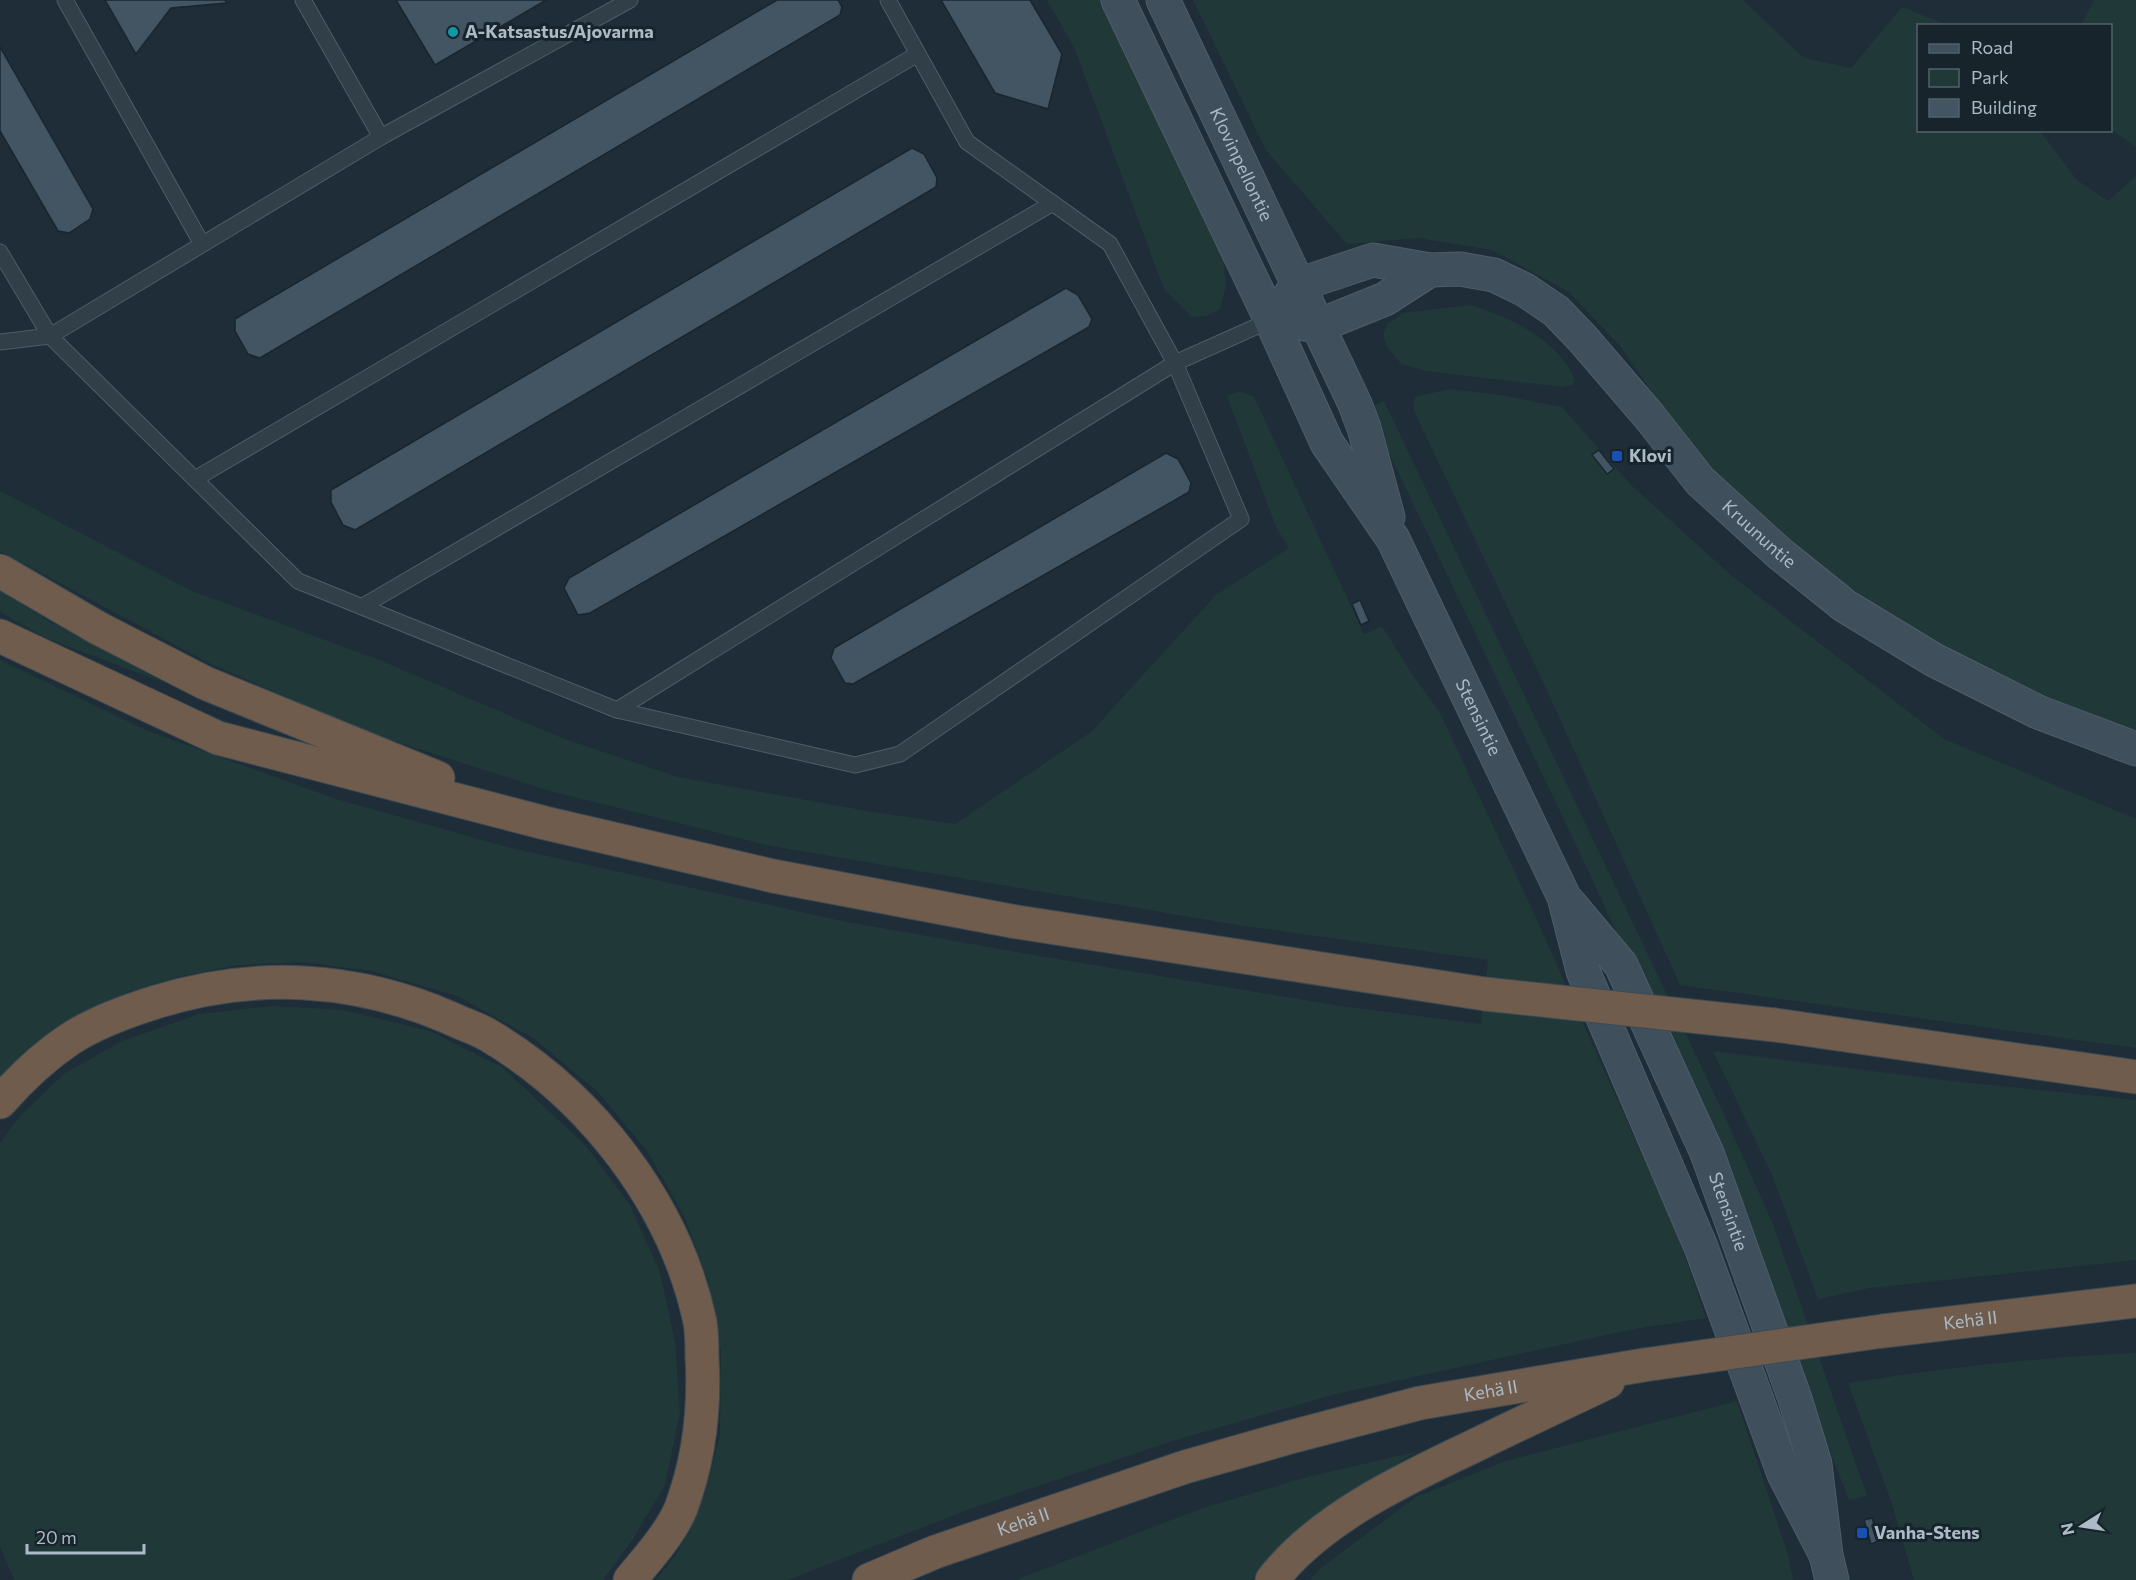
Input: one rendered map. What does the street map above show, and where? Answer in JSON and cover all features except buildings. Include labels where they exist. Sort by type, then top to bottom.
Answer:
[{"type":"highway","points":[[0,570],[98,628],[206,683],[545,824]]},
{"type":"highway","points":[[0,636],[218,738],[545,824],[773,876],[1017,922],[1485,994],[1775,1025],[2136,1077]]},
{"type":"highway","points":[[0,1102],[26,1072],[71,1038],[125,1011],[191,991],[248,983],[310,982],[370,990],[427,1008],[487,1035],[536,1069],[585,1112],[626,1161],[659,1212],[684,1264],[701,1324],[704,1389],[697,1456],[680,1510],[655,1550],[630,1580]]},
{"type":"highway","name":"Kehä II","points":[[868,1580],[935,1552],[1185,1467],[1420,1403],[1644,1365],[1883,1331],[2136,1301]]},
{"type":"highway","points":[[1272,1580],[1323,1529],[1409,1476],[1644,1365]]},
{"type":"highway","points":[[888,1580],[935,1552]]},
{"type":"main road","points":[[1118,0],[1271,320]]},
{"type":"main road","name":"Klovinpellontie","points":[[1163,0],[1318,326]]},
{"type":"main road","name":"Kruununtie","points":[[1298,285],[1344,268],[1373,261],[1430,270],[1460,269],[1494,276],[1525,290],[1556,311],[1582,338],[1700,481],[1779,553],[1845,606],[1934,660],[2038,712],[2136,749]]},
{"type":"main road","points":[[1271,320],[1318,326],[1385,299],[1430,270]]},
{"type":"main road","points":[[1271,320],[1298,285]]},
{"type":"main road","name":"Stensintie","points":[[1271,320],[1327,444],[1393,539],[1564,897],[1582,971],[1701,1247],[1784,1474],[1829,1567]]},
{"type":"main road","name":"Stensintie","points":[[1318,326],[1364,428],[1393,539]]},
{"type":"main road","name":"Stensintie","points":[[1564,897],[1621,966],[1707,1153],[1795,1399],[1815,1464],[1829,1567]]},
{"type":"lane","points":[[64,0],[202,244]]},
{"type":"lane","points":[[303,0],[381,137]]},
{"type":"lane","points":[[0,342],[50,336],[381,137],[630,0]]},
{"type":"lane","points":[[0,252],[50,336],[298,581],[617,710],[855,765],[900,754],[1241,519],[1175,363],[1110,244],[967,142],[916,55],[888,0]]},
{"type":"lane","points":[[195,479],[916,55]]},
{"type":"lane","points":[[363,606],[1053,203]]},
{"type":"lane","points":[[617,710],[1175,363],[1271,320]]},
{"type":"green space","points":[[1047,0],[1104,0],[1223,254],[1226,286],[1220,309],[1206,316],[1192,317],[1164,289],[1074,47]]},
{"type":"green space","points":[[1193,0],[1743,0],[1804,58],[1851,68],[1902,7],[1945,24],[1917,24],[1917,132],[2041,132],[2077,180],[2108,201],[2136,176],[2136,730],[2047,697],[1924,639],[1799,552],[1705,470],[1621,347],[1569,292],[1492,250],[1418,238],[1347,244],[1266,150]]},
{"type":"green space","points":[[2094,0],[2136,0],[2136,147],[2112,130],[2112,24],[2082,24]]},
{"type":"green space","points":[[1471,305],[1516,323],[1544,341],[1567,365],[1575,379],[1572,385],[1562,387],[1426,371],[1401,364],[1387,347],[1383,335],[1387,324],[1404,313]]},
{"type":"green space","points":[[1449,389],[1500,395],[1562,407],[1631,485],[1731,575],[1944,739],[2136,819],[2136,1048],[1680,985],[1544,684],[1413,409],[1415,397]]},
{"type":"green space","points":[[1239,391],[1254,397],[1364,634],[1382,626],[1412,674],[1439,711],[1527,898],[1677,1233],[1706,1318],[1634,1329],[1332,1395],[1169,1442],[967,1510],[788,1580],[656,1580],[679,1550],[704,1496],[720,1436],[721,1350],[707,1278],[685,1218],[647,1151],[597,1091],[533,1038],[457,996],[371,971],[303,962],[239,965],[182,976],[131,991],[93,1007],[32,1049],[0,1080],[0,660],[148,731],[336,799],[511,848],[842,921],[1340,1006],[1481,1024],[1488,960],[1238,925],[771,846],[550,791],[369,733],[209,663],[0,551],[0,491],[192,591],[382,661],[562,738],[678,777],[873,812],[955,824],[1091,732],[1216,595],[1289,548],[1276,527],[1227,396]]},
{"type":"green space","points":[[1384,401],[1722,1110],[1773,1224],[1867,1496],[1849,1500],[1813,1407],[1746,1212],[1578,849],[1368,409]]},
{"type":"green space","points":[[0,591],[52,623],[167,684],[46,638],[0,612]]},
{"type":"green space","points":[[273,1006],[343,1010],[430,1031],[502,1067],[586,1146],[630,1205],[660,1272],[675,1342],[680,1413],[665,1485],[631,1542],[603,1580],[15,1580],[12,1575],[0,1546],[0,1143],[19,1117],[65,1073],[122,1041],[199,1014]]},
{"type":"green space","points":[[1713,1051],[1952,1081],[2136,1100],[2136,1260],[1870,1288],[1818,1299],[1772,1175]]},
{"type":"green space","points":[[2136,1353],[2136,1580],[1914,1580],[1891,1501],[1848,1383],[1992,1364]]},
{"type":"green space","points":[[1737,1401],[1788,1555],[1793,1580],[1310,1580],[1322,1567],[1416,1497],[1506,1461]]},
{"type":"green space","points":[[1415,1452],[1300,1527],[1251,1580],[1016,1580],[1200,1509],[1307,1477]]},
{"type":"place","name":"A-Katsastus/Ajovarma","points":[[453,32]]},
{"type":"place","name":"Klovi","points":[[1617,456]]},
{"type":"place","name":"Vanha-Stens","points":[[1862,1533]]}]
